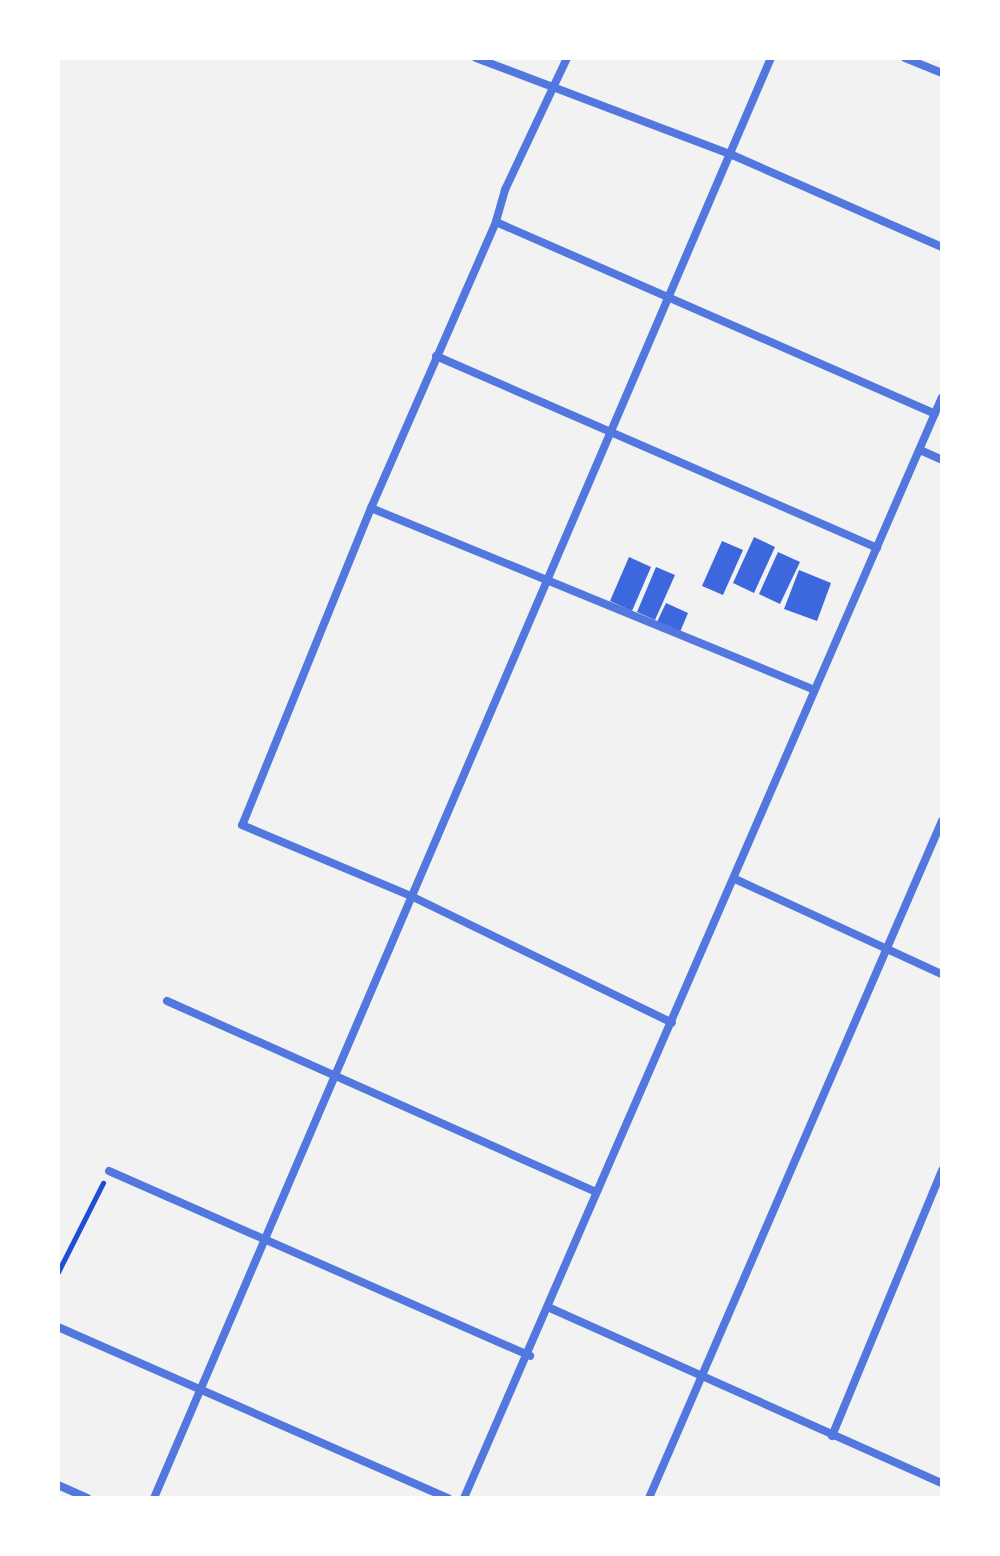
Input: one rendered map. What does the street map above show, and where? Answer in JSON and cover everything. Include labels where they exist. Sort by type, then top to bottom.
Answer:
[{"type":"street","points":[[476,58],[730,154],[942,247]]},
{"type":"street","points":[[567,58],[505,190],[496,222],[371,508],[242,825],[411,896],[672,1023]]},
{"type":"street","points":[[154,1498],[204,1387],[265,1236],[339,1076],[411,896],[771,58]]},
{"type":"street","points":[[905,58],[942,73]]},
{"type":"street","points":[[496,222],[935,414]]},
{"type":"street","points":[[436,356],[877,548]]},
{"type":"street","points":[[464,1498],[530,1356],[596,1192],[735,879],[813,689],[942,397]]},
{"type":"street","points":[[920,450],[942,460]]},
{"type":"street","points":[[371,508],[547,583],[813,689]]},
{"type":"street","points":[[649,1498],[942,821]]},
{"type":"street","points":[[735,879],[942,974]]},
{"type":"street","points":[[167,1001],[596,1192]]},
{"type":"street","points":[[832,1436],[942,1170]]},
{"type":"street","points":[[109,1171],[265,1236],[530,1356]]},
{"type":"street","points":[[550,1308],[942,1483]]},
{"type":"street","points":[[58,1327],[204,1387],[448,1498]]},
{"type":"street","points":[[58,1485],[87,1498]]},
{"type":"path","points":[[58,1272],[109,1171]]},
{"type":"building","points":[[754,537],[775,547],[754,593],[733,583]]},
{"type":"building","points":[[722,541],[743,550],[723,595],[702,586]]},
{"type":"building","points":[[778,552],[800,562],[780,604],[759,594]]},
{"type":"building","points":[[629,557],[651,567],[632,611],[610,601]]},
{"type":"building","points":[[656,567],[675,575],[655,620],[637,612]]},
{"type":"building","points":[[799,570],[831,583],[817,621],[784,609]]},
{"type":"building","points":[[666,603],[688,613],[680,632],[657,622]]}]
